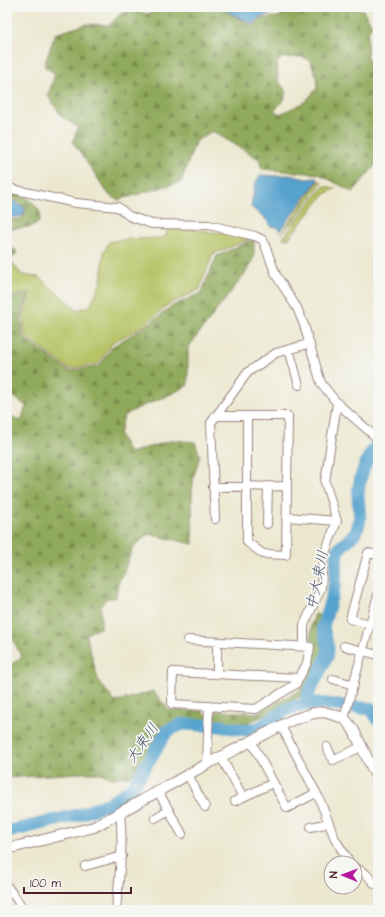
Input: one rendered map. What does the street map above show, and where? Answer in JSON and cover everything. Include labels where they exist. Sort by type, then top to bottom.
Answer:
[{"type":"street","points":[[7,188],[76,203],[101,204],[118,207],[129,216],[152,224],[209,225],[255,236],[263,240],[276,275],[297,308],[304,324],[308,344],[321,383],[337,403],[377,438]]},
{"type":"street","points":[[215,519],[211,423],[248,372],[276,353],[308,344]]},
{"type":"street","points":[[289,350],[299,385]]},
{"type":"street","points":[[304,646],[304,625],[321,588],[323,558],[337,521],[325,482],[337,403]]},
{"type":"street","points":[[215,416],[247,416],[288,416],[286,555],[263,554],[247,542],[247,416]]},
{"type":"street","points":[[267,524],[268,486]]},
{"type":"street","points":[[213,487],[287,486]]},
{"type":"street","points":[[287,517],[337,521]]},
{"type":"street","points":[[370,624],[350,619],[368,552],[378,555]]},
{"type":"street","points":[[378,595],[345,715],[378,780]]},
{"type":"street","points":[[188,640],[310,647],[307,663],[296,684],[256,708],[172,704],[173,672],[299,678]]},
{"type":"street","points":[[217,642],[217,674]]},
{"type":"street","points":[[344,646],[378,656]]},
{"type":"street","points":[[333,679],[354,685]]},
{"type":"street","points":[[208,764],[209,706]]},
{"type":"street","points":[[7,849],[94,827],[251,741],[303,716],[314,713],[345,715]]},
{"type":"street","points":[[281,726],[316,793],[335,839],[345,855]]},
{"type":"street","points":[[251,741],[287,808],[316,793]]},
{"type":"street","points":[[327,747],[333,760],[361,747]]},
{"type":"street","points":[[221,757],[239,799],[273,783]]},
{"type":"street","points":[[188,775],[205,807]]},
{"type":"street","points":[[158,791],[182,834]]},
{"type":"street","points":[[155,818],[169,810]]},
{"type":"street","points":[[116,910],[122,856],[122,829],[120,813]]},
{"type":"street","points":[[311,827],[329,823]]},
{"type":"street","points":[[85,866],[122,856]]},
{"type":"street","points":[[363,872],[375,884],[378,884]]},
{"type":"street","points":[[7,886],[24,910]]},
{"type":"green space","points":[[153,7],[219,7],[253,26],[262,18],[280,17],[282,13],[291,7],[345,7],[363,10],[372,25],[368,32],[367,57],[378,77],[378,162],[353,192],[319,174],[262,169],[259,159],[212,131],[196,141],[181,182],[118,200],[109,195],[73,142],[78,127],[63,118],[48,96],[55,74],[44,66],[55,34],[87,24],[109,25],[125,9],[149,14]],"holes":[[[300,57],[309,59],[316,74],[317,88],[305,102],[280,114],[274,111],[285,98],[285,90],[278,80],[277,63],[282,58]]]},
{"type":"green space","points":[[319,180],[322,182],[293,222],[281,234]]},
{"type":"green space","points":[[323,186],[336,188],[324,195],[288,239],[283,238]]},
{"type":"green space","points":[[7,191],[27,198],[34,204],[41,214],[39,221],[31,227],[9,229],[9,245],[17,252],[12,259],[7,259],[7,219],[19,219],[25,214],[26,210],[19,202],[7,197]]},
{"type":"green space","points":[[183,228],[230,234],[250,239],[213,254],[199,290],[169,304],[144,326],[113,342],[98,364],[69,369],[25,336],[23,315],[31,292],[7,298],[7,261],[11,261],[22,275],[39,277],[77,310],[90,306],[101,282],[104,251],[109,242],[116,240],[165,237],[168,229]]},
{"type":"green space","points":[[254,239],[254,257],[246,272],[188,348],[188,385],[124,416],[119,434],[129,453],[173,440],[195,442],[200,456],[194,475],[192,493],[193,544],[148,534],[133,547],[118,583],[116,598],[107,598],[101,606],[101,627],[86,634],[98,680],[115,702],[153,691],[169,710],[202,711],[206,715],[214,716],[218,711],[256,713],[299,691],[312,667],[316,642],[311,640],[311,625],[315,614],[319,615],[323,653],[310,686],[304,694],[299,697],[246,723],[183,720],[167,726],[145,765],[136,770],[130,776],[111,778],[101,773],[78,773],[7,778],[7,667],[22,657],[7,629],[7,414],[21,421],[26,406],[7,392],[7,300],[29,294],[21,315],[23,337],[69,371],[99,366],[113,346],[145,327],[172,306],[201,293],[217,256]]},
{"type":"water","points":[[223,7],[269,7],[270,14],[261,17],[253,24],[228,12]]},
{"type":"water","points":[[260,175],[289,175],[306,179],[316,178],[318,180],[279,232],[279,228],[270,226],[269,222],[251,207],[255,184]]},
{"type":"water","points":[[7,198],[24,207],[25,210],[23,216],[7,218]]},
{"type":"waterway","name":"中大束川","points":[[305,705],[309,692],[327,657],[328,648],[323,627],[335,584],[337,551],[352,536],[358,527],[360,518],[358,494],[360,480],[364,467],[378,443]]},
{"type":"waterway","name":"大束川","points":[[7,832],[81,814],[110,803],[132,788],[167,731],[182,724],[221,726],[246,730],[259,728],[289,708],[317,703],[371,709],[378,719]]}]
